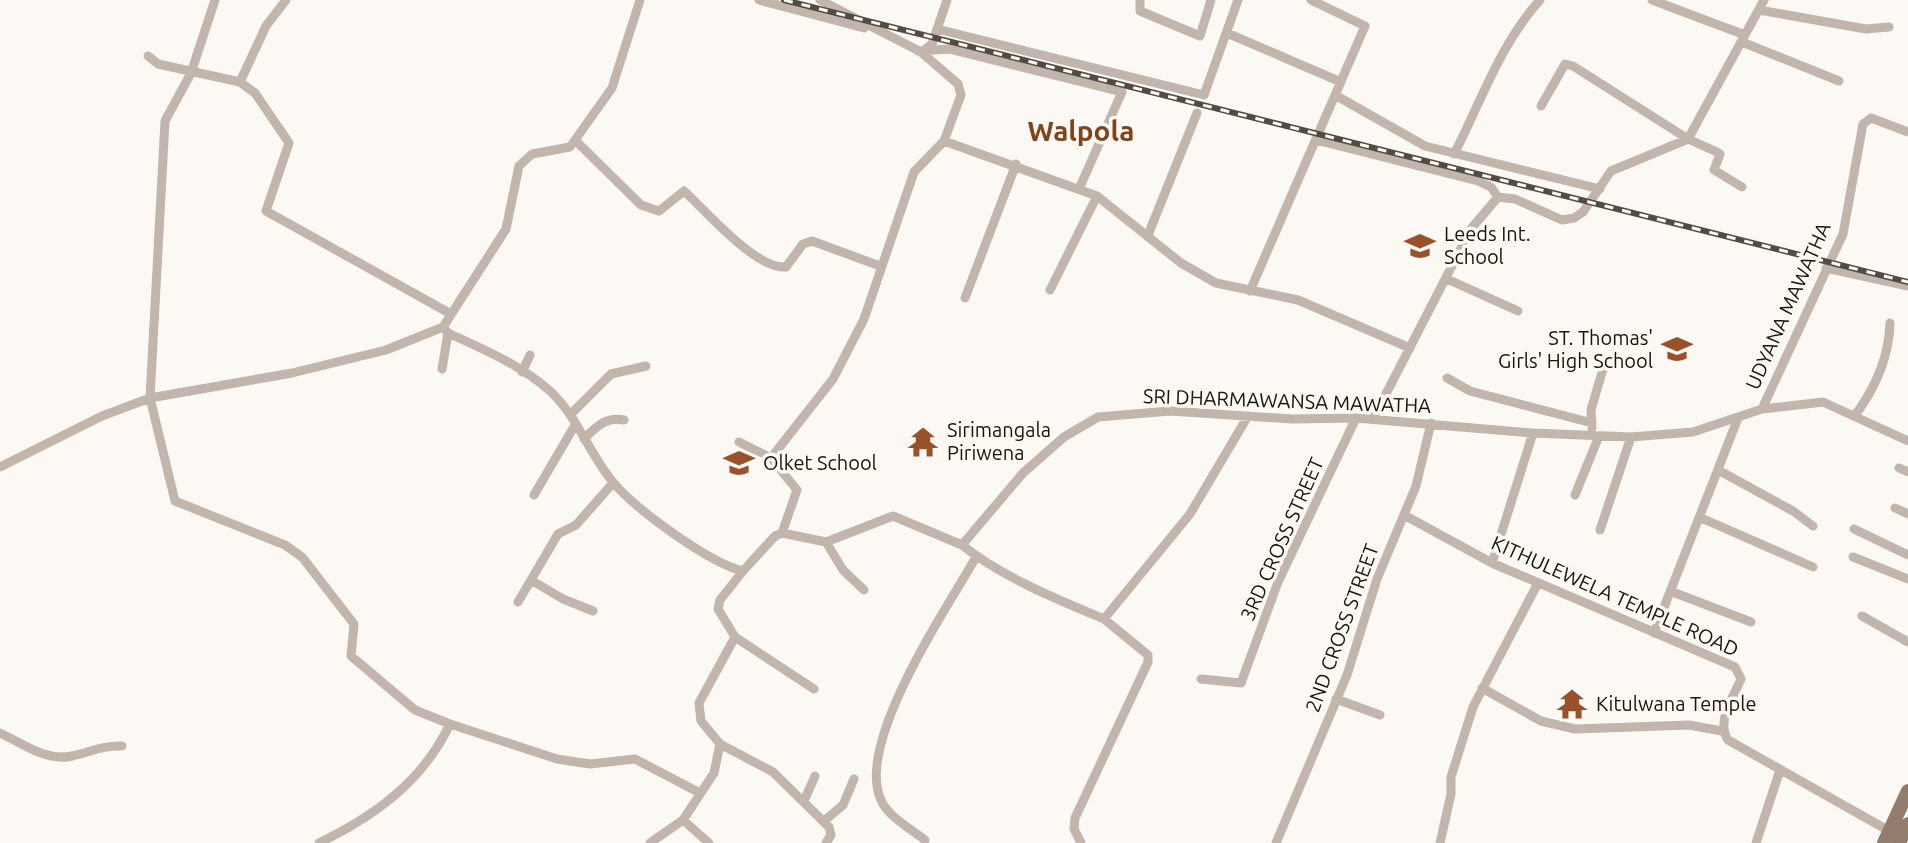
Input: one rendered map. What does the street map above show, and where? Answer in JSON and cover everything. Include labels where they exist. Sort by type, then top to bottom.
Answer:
[{"type":"main road","points":[[1896,836],[1908,791]]},
{"type":"street","points":[[215,0],[191,73],[165,121],[150,398],[178,504],[267,535],[302,557],[354,624],[351,656],[415,710],[557,759],[590,764],[635,759],[700,793]]},
{"type":"street","points":[[240,82],[266,26],[286,0]]},
{"type":"street","points":[[442,369],[451,314],[506,229],[519,166],[532,154],[570,147],[576,141],[612,88],[640,0]]},
{"type":"street","points":[[759,0],[877,31],[921,52],[949,49],[1122,92],[1079,189]]},
{"type":"street","points":[[771,458],[833,379],[864,319],[914,172],[944,141],[961,95],[958,84],[921,52],[820,0]]},
{"type":"street","points":[[921,52],[932,44],[947,0]]},
{"type":"street","points":[[1140,0],[1140,11],[1200,36],[1211,0]]},
{"type":"street","points":[[937,29],[1204,95],[1238,0]]},
{"type":"street","points":[[1250,291],[1365,26],[1313,0]]},
{"type":"street","points":[[1454,154],[1493,79],[1499,57],[1522,20],[1540,0]]},
{"type":"street","points":[[1652,0],[1839,81]]},
{"type":"street","points":[[1316,140],[1478,181],[1491,187],[1498,197],[1515,199],[1562,220],[1583,212],[1611,171],[1688,139],[1764,0]]},
{"type":"street","points":[[1759,10],[1866,29],[1889,27]]},
{"type":"street","points":[[1227,33],[1341,82]]},
{"type":"street","points":[[148,56],[158,64],[240,82],[255,93],[289,143],[266,211],[451,314]]},
{"type":"street","points":[[1541,106],[1565,64],[1688,139],[1720,154],[1714,170],[1742,187]]},
{"type":"street","points":[[1335,95],[1425,146],[1600,189]]},
{"type":"street","points":[[1148,235],[1197,113]]},
{"type":"street","name":"UDYANA MAWATHA","points":[[1762,409],[1843,234],[1863,124],[1871,118],[1908,132]]},
{"type":"street","points":[[576,141],[641,205],[659,211],[684,191],[752,254],[779,268],[786,267],[803,244],[812,241],[880,266]]},
{"type":"street","points":[[944,141],[1016,164],[1097,196],[1203,276],[1250,291],[1298,300],[1410,348]]},
{"type":"street","points":[[965,298],[1016,164]]},
{"type":"street","points":[[1050,290],[1097,196]]},
{"type":"street","points":[[1373,419],[1471,229],[1498,197]]},
{"type":"street","points":[[1826,268],[1908,286]]},
{"type":"street","points":[[1447,279],[1518,311]]},
{"type":"street","points":[[1856,414],[1872,392],[1890,339],[1890,323]]},
{"type":"street","points":[[0,467],[102,416],[150,398],[306,370],[386,350],[446,330],[498,355],[549,391],[570,415],[613,483],[705,554],[728,568],[743,571]]},
{"type":"street","points":[[522,372],[530,355]]},
{"type":"street","points":[[570,415],[611,374],[646,366]]},
{"type":"street","points":[[1575,495],[1595,436],[1591,410],[1603,369]]},
{"type":"street","points":[[1447,378],[1470,391],[1592,423]]},
{"type":"street","name":"SRI DHARMAWANSA MAWATHA","points":[[962,545],[1023,473],[1064,437],[1098,417],[1170,411],[1356,418],[1533,433],[1631,437],[1693,432],[1762,409],[1823,402],[1856,414],[1908,441]]},
{"type":"street","points":[[1104,619],[1190,514],[1248,416]]},
{"type":"street","points":[[584,439],[613,417],[624,420]]},
{"type":"street","name":"3RD CROSS STREET","points":[[1201,679],[1241,683],[1278,582],[1356,418]]},
{"type":"street","points":[[1654,633],[1738,418]]},
{"type":"street","name":"2ND CROSS STREET","points":[[1276,843],[1336,699],[1377,579],[1416,486],[1431,423]]},
{"type":"street","points":[[534,495],[575,425]]},
{"type":"street","points":[[1492,563],[1533,433]]},
{"type":"street","points":[[1600,530],[1631,437]]},
{"type":"street","points":[[739,442],[771,458],[797,490],[798,496],[782,533]]},
{"type":"street","points":[[1718,470],[1793,511],[1813,526]]},
{"type":"street","points":[[518,602],[558,534],[576,525],[613,483]]},
{"type":"street","points":[[1895,508],[1908,514]]},
{"type":"street","name":"KITHULEWELA TEMPLE ROAD","points":[[1404,515],[1492,563],[1735,667],[1741,679],[1722,731]]},
{"type":"street","points":[[814,689],[735,637],[718,609],[727,589],[775,536],[782,533],[826,542],[893,516],[962,545],[976,557],[1104,619],[1148,655],[1148,662],[1075,818],[1074,829],[1081,843]]},
{"type":"street","points":[[1699,517],[1813,567]]},
{"type":"street","points":[[1854,529],[1908,555]]},
{"type":"street","points":[[826,542],[843,570],[864,590]]},
{"type":"street","points":[[925,840],[893,816],[881,802],[877,753],[882,734],[906,683],[976,557]]},
{"type":"street","points":[[1853,557],[1908,579]]},
{"type":"street","points":[[531,580],[563,599],[593,611]]},
{"type":"street","points":[[1440,843],[1451,794],[1451,777],[1482,688],[1538,583]]},
{"type":"street","points":[[1670,591],[1751,622]]},
{"type":"street","points":[[1862,616],[1908,642]]},
{"type":"street","points":[[735,637],[699,703],[701,721],[720,744],[773,772],[804,801],[824,821],[831,835],[826,843]]},
{"type":"street","points":[[1482,688],[1541,721],[1575,729],[1689,725],[1722,731],[1728,740],[1896,836]]},
{"type":"street","points":[[1336,699],[1380,715]]},
{"type":"street","points":[[319,843],[384,807],[435,754],[450,724]]},
{"type":"street","points":[[0,733],[48,755],[70,757],[89,749],[122,746]]},
{"type":"street","points":[[650,843],[683,820],[714,773],[720,744]]},
{"type":"street","points":[[1756,843],[1780,770]]},
{"type":"street","points":[[804,801],[815,776]]},
{"type":"street","points":[[824,821],[843,805],[854,779]]},
{"type":"street","points":[[683,820],[709,843]]},
{"type":"railway","points":[[784,0],[1908,282]]},
{"type":"place","name":"Leeds Int. School","points":[[1420,246]]},
{"type":"place","name":"ST. Thomas' Girls' High School","points":[[1677,349]]},
{"type":"place","name":"Sirimangala Piriwena","points":[[923,442]]},
{"type":"place","name":"Olket School","points":[[739,463]]},
{"type":"place","name":"Kitulwana Temple","points":[[1572,704]]},
{"type":"district","name":"Walpola","points":[[1081,131]]}]
